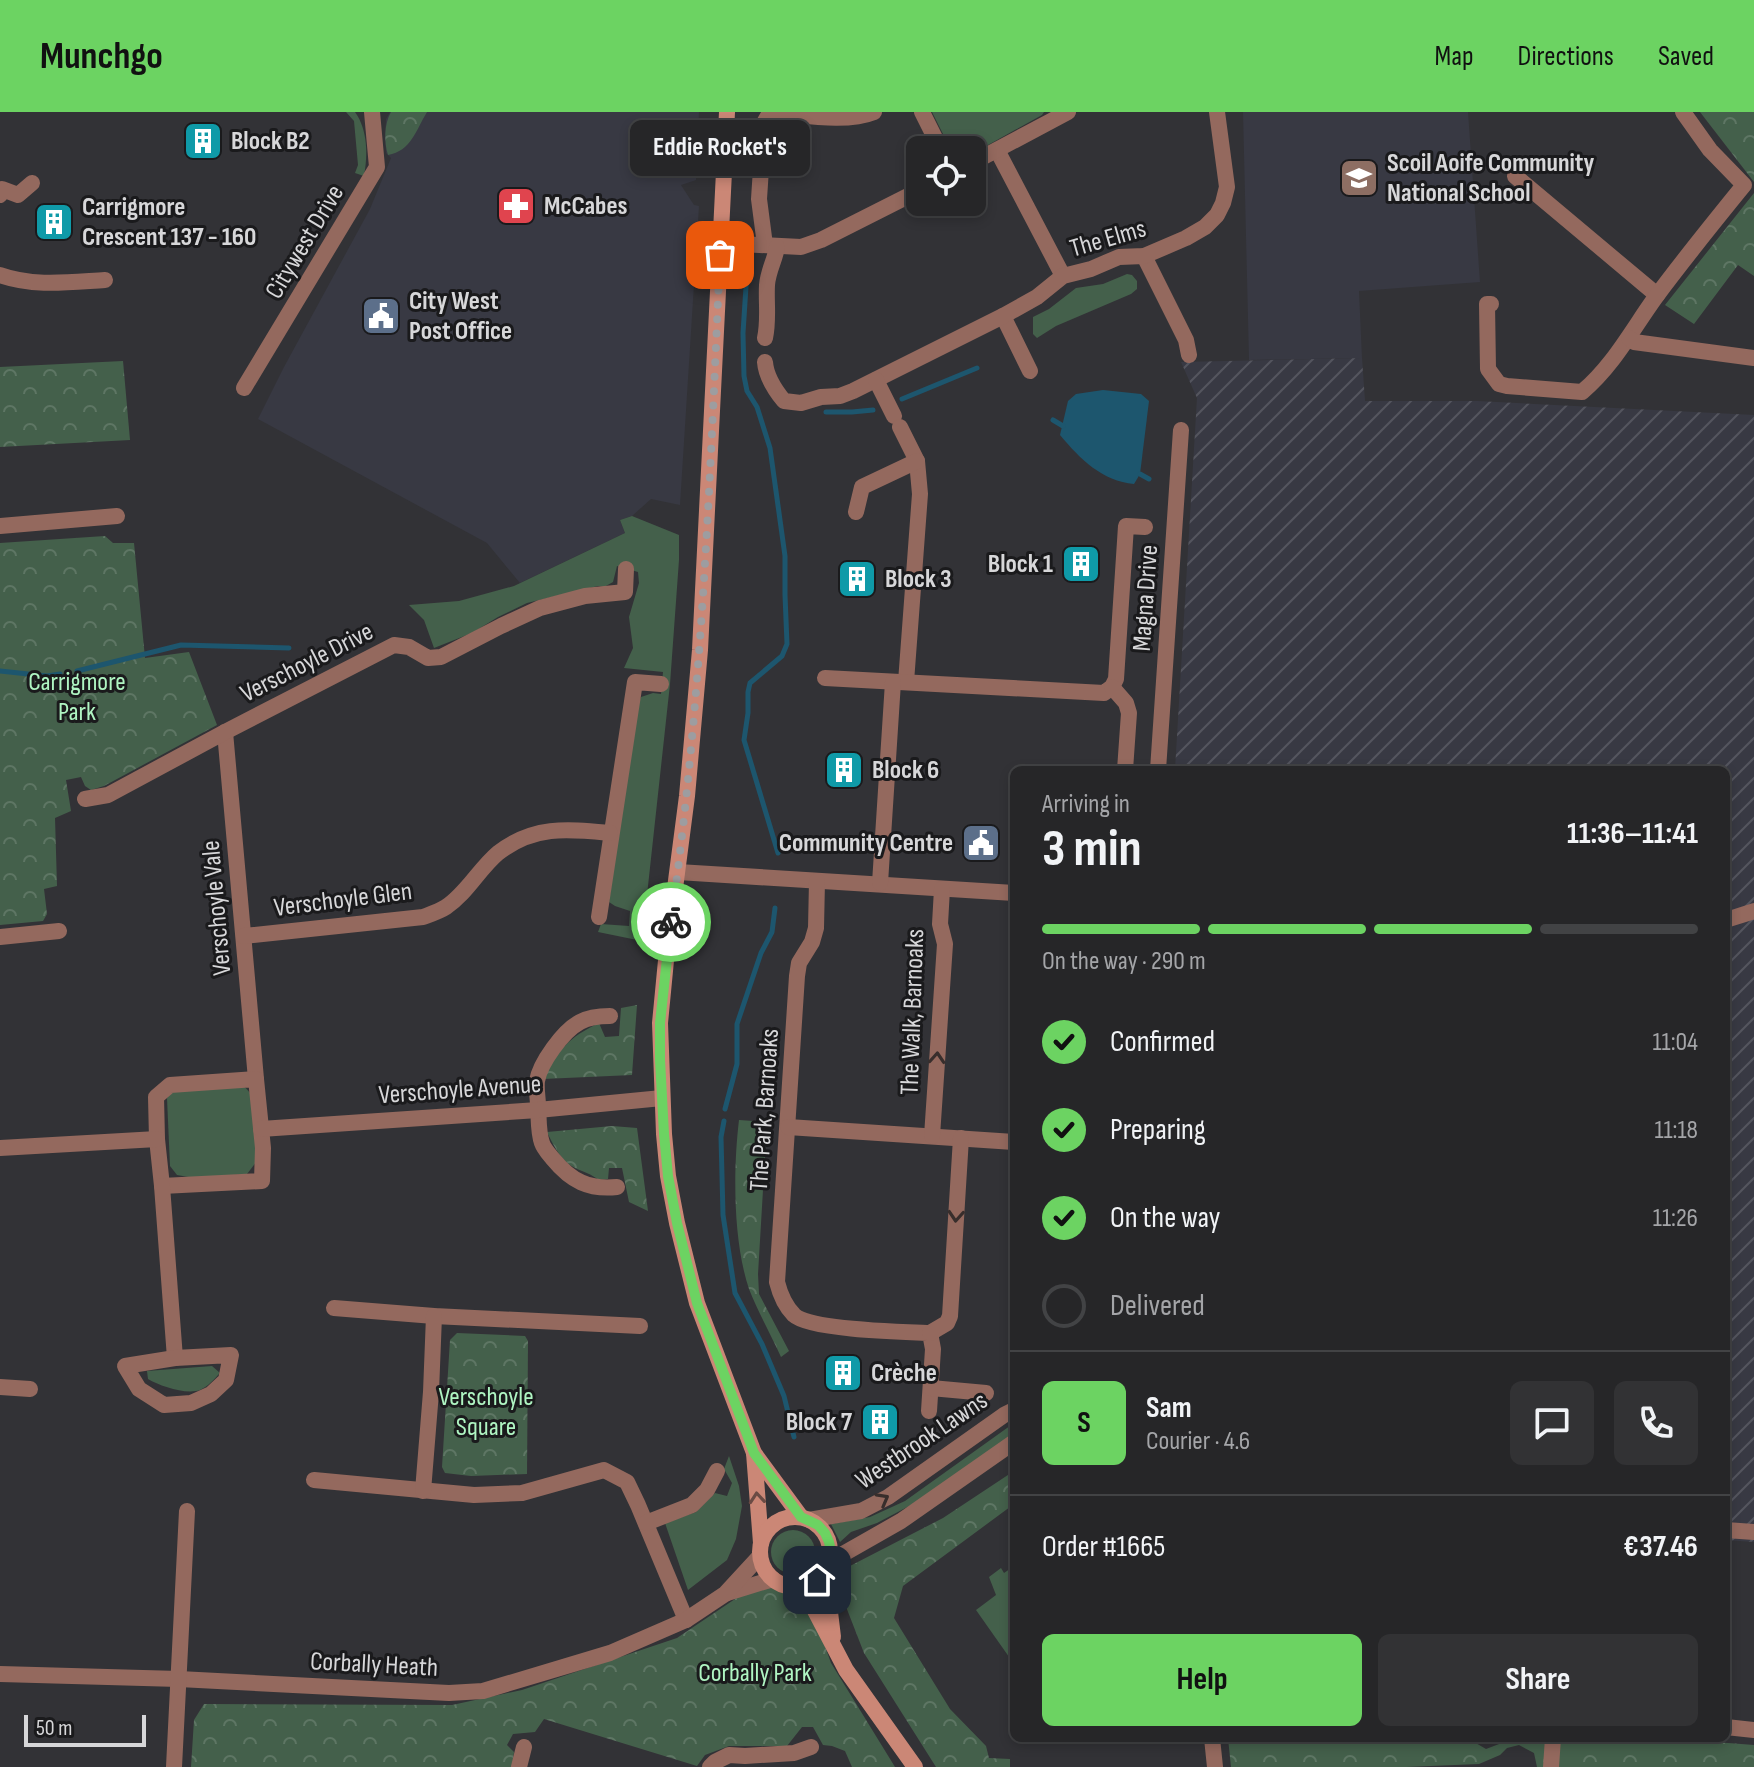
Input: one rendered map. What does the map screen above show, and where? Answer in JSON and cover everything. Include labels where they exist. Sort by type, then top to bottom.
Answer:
[{"type":"street","name":"Citywest Drive","points":[[244,388],[377,167],[372,112]]},
{"type":"street","points":[[727,112],[700,650],[690,769],[660,1023],[662,1098],[668,1176],[697,1303],[754,1453],[762,1565],[773,1579],[795,1587],[817,1580],[827,1567]]},
{"type":"street","points":[[765,338],[769,322],[767,283],[776,257],[759,199],[764,123],[774,112],[835,117],[865,116],[874,112]]},
{"type":"street","points":[[922,112],[934,136]]},
{"type":"street","name":"The Elms","points":[[765,362],[765,372],[784,401],[801,403],[840,396],[1003,316],[1037,297],[1063,276],[1119,257],[1144,256],[1186,238],[1205,227],[1217,215],[1227,187],[1217,112]]},
{"type":"street","points":[[1491,304],[1487,304],[1488,369],[1499,384],[1582,392],[1593,383],[1629,338],[1657,295],[1744,185],[1710,150],[1683,112]]},
{"type":"street","points":[[986,156],[1063,113]]},
{"type":"street","points":[[997,150],[1063,276]]},
{"type":"street","points":[[1515,176],[1657,295]]},
{"type":"street","points":[[0,195],[2,189],[18,195],[32,183]]},
{"type":"street","points":[[720,243],[801,247],[906,197]]},
{"type":"street","points":[[1144,256],[1186,340],[1189,355]]},
{"type":"street","points":[[0,275],[15,280],[57,283],[105,280]]},
{"type":"street","points":[[1003,316],[1030,371]]},
{"type":"street","points":[[1629,338],[1634,342],[1754,358]]},
{"type":"street","points":[[876,380],[917,461],[920,494],[880,883]]},
{"type":"street","name":"Magna Drive","points":[[1158,766],[1181,430]]},
{"type":"street","points":[[856,512],[862,487],[917,461]]},
{"type":"street","points":[[0,526],[117,516]]},
{"type":"street","points":[[825,678],[1104,693],[1116,679],[1126,526],[1145,527]]},
{"type":"street","name":"Verschoyle Drive","points":[[85,799],[108,795],[394,645],[409,647],[428,658],[441,657],[540,608],[585,596],[625,592],[626,569]]},
{"type":"street","points":[[599,917],[635,682],[661,684]]},
{"type":"street","points":[[1112,687],[1126,703],[1129,713],[1125,766]]},
{"type":"street","name":"Verschoyle Vale","points":[[225,732],[256,1079]]},
{"type":"street","name":"Verschoyle Glen","points":[[244,936],[423,917],[446,907],[498,854],[530,835],[564,828],[610,833]]},
{"type":"street","points":[[678,872],[1010,893]]},
{"type":"street","name":"The Park, Barnoaks","points":[[817,881],[816,928],[812,942],[799,963],[797,976],[777,1282],[780,1296],[796,1317],[819,1325],[930,1333]]},
{"type":"street","name":"The Walk, Barnoaks","points":[[932,1136],[945,944],[940,924],[942,889]]},
{"type":"street","points":[[1730,919],[1754,911]]},
{"type":"street","points":[[0,937],[59,931]]},
{"type":"street","points":[[610,1016],[593,1017],[578,1023],[561,1038],[541,1069],[537,1082],[538,1110],[542,1143],[563,1171],[582,1184],[617,1187]]},
{"type":"street","points":[[162,1186],[262,1181],[263,1148],[256,1079],[170,1085],[156,1097],[157,1139],[175,1358]]},
{"type":"street","name":"Verschoyle Avenue","points":[[261,1129],[538,1110],[662,1098]]},
{"type":"street","points":[[788,1127],[1010,1142]]},
{"type":"street","points":[[929,1411],[933,1349],[930,1333],[947,1323],[950,1316],[961,1138]]},
{"type":"street","points":[[0,1148],[157,1139]]},
{"type":"street","points":[[334,1308],[640,1326]]},
{"type":"street","points":[[423,1491],[434,1316]]},
{"type":"street","points":[[231,1355],[226,1380],[211,1394],[191,1403],[164,1405],[139,1389],[125,1366],[175,1358],[231,1355]]},
{"type":"street","points":[[0,1387],[30,1389]]},
{"type":"street","points":[[931,1388],[986,1393]]},
{"type":"street","name":"Westbrook Lawns","points":[[805,1519],[861,1511],[888,1497],[1010,1412]]},
{"type":"street","name":"Westbrook Lawns","points":[[827,1567],[901,1521],[1010,1445]]},
{"type":"street","points":[[754,1453],[805,1519]]},
{"type":"street","points":[[314,1480],[474,1495],[522,1493],[604,1470],[627,1482],[686,1620]]},
{"type":"street","points":[[646,1523],[692,1505],[707,1490],[717,1471]]},
{"type":"street","points":[[174,1767],[187,1511]]},
{"type":"street","points":[[725,1594],[761,1550],[772,1526],[790,1517],[818,1525],[825,1533],[831,1552],[827,1567],[834,1646]]},
{"type":"street","points":[[1730,1530],[1754,1532]]},
{"type":"street","points":[[725,1594],[773,1579]]},
{"type":"street","points":[[795,1587],[812,1605],[846,1670],[915,1767]]},
{"type":"street","name":"Corbally Heath","points":[[0,1674],[179,1679],[449,1693],[483,1691],[610,1653],[686,1620],[725,1594]]},
{"type":"street","points":[[1730,1727],[1754,1730]]},
{"type":"street","points":[[1212,1742],[1215,1767]]},
{"type":"street","points":[[1551,1767],[1553,1742]]},
{"type":"street","points":[[519,1767],[524,1747]]},
{"type":"street","points":[[710,1767],[729,1755],[794,1753],[811,1747]]},
{"type":"shaded area","points":[[390,112],[699,112],[696,180],[681,185],[694,205],[699,206],[680,505],[651,499],[632,516],[620,520],[625,533],[520,583],[487,543],[258,419],[370,209],[391,158],[386,153],[385,136],[386,119]]},
{"type":"shaded area","name":"Scoil Aoife Community National School","points":[[1243,112],[1468,112],[1480,282],[1359,291],[1362,358],[1249,360]]},
{"type":"shaded area","points":[[1362,358],[1365,401],[1477,401],[1754,415],[1754,1542],[1730,1540],[1730,766],[1175,766],[1197,398],[1181,362]]},
{"type":"green space","points":[[346,112],[355,112],[365,135],[364,176],[355,173],[358,165],[354,121]]},
{"type":"green space","points":[[391,112],[427,112],[408,144],[388,155],[385,133]]},
{"type":"green space","points":[[932,112],[1044,112],[986,146],[986,136],[944,136]]},
{"type":"green space","points":[[1700,112],[1754,112],[1754,182]]},
{"type":"green space","points":[[1754,193],[1754,276],[1738,265],[1694,324],[1665,305]]},
{"type":"green space","points":[[1127,274],[1137,281],[1137,289],[1131,294],[1056,326],[1037,338],[1033,334],[1033,317],[1076,288],[1103,284]]},
{"type":"green space","points":[[123,361],[130,440],[0,447],[0,367]]},
{"type":"green space","points":[[632,516],[679,535],[670,684],[642,941],[598,932],[601,924],[629,926],[630,911],[609,902],[636,706],[641,697],[661,694],[663,672],[624,668],[633,648],[629,617],[639,583],[638,572],[617,566],[613,582],[604,587],[527,603],[472,633],[434,648],[424,620],[409,605],[459,601],[514,586],[625,533],[620,520]]},
{"type":"green space","name":"Carrigmore Park","points":[[105,536],[113,543],[134,543],[145,658],[189,652],[217,725],[104,786],[91,790],[81,777],[66,780],[71,811],[55,818],[57,886],[44,889],[47,914],[43,921],[0,925],[0,543]]},
{"type":"green space","points":[[637,1005],[632,1075],[543,1079],[572,1039],[599,1023],[605,1037],[619,1036],[621,1008]]},
{"type":"green space","points":[[243,1085],[252,1095],[257,1161],[247,1174],[194,1178],[177,1175],[170,1166],[167,1098],[173,1090]]},
{"type":"green space","points":[[739,1120],[767,1122],[759,1294],[789,1351],[781,1357],[749,1289],[740,1250],[735,1183]]},
{"type":"green space","points":[[612,1126],[637,1128],[648,1211],[629,1202],[622,1168],[609,1168],[608,1179],[599,1180],[566,1162],[547,1132]]},
{"type":"green space","name":"Verschoyle Square","points":[[457,1333],[525,1336],[528,1341],[527,1474],[471,1476],[445,1473],[442,1467],[450,1340]]},
{"type":"green space","points":[[212,1366],[220,1373],[200,1390],[173,1389],[148,1379],[147,1371]]},
{"type":"green space","points":[[1010,1426],[1010,1438],[913,1504],[877,1523],[851,1532],[840,1542],[831,1524],[870,1517],[905,1501]]},
{"type":"green space","points":[[729,1456],[742,1506],[736,1539],[727,1560],[688,1590],[665,1523],[696,1512],[715,1493],[727,1496],[732,1483],[724,1469]]},
{"type":"green space","points":[[1010,1474],[1010,1507],[903,1586],[894,1618],[950,1709],[986,1746],[989,1758],[1010,1759],[1010,1767],[936,1767],[864,1653],[843,1599],[850,1566],[943,1518]]},
{"type":"green space","points":[[793,1530],[808,1537],[815,1552],[808,1567],[793,1574],[778,1567],[771,1552],[778,1537]]},
{"type":"green space","points":[[1001,1568],[1004,1573],[1010,1569],[1010,1658],[976,1610],[996,1595],[989,1577]]},
{"type":"green space","name":"Corbally Park","points":[[770,1584],[797,1595],[814,1616],[831,1663],[895,1767],[852,1767],[845,1751],[823,1745],[813,1727],[802,1727],[787,1746],[729,1746],[705,1755],[697,1766],[544,1719],[535,1732],[513,1734],[507,1745],[514,1752],[512,1767],[191,1767],[194,1720],[204,1704],[452,1705],[522,1690],[677,1638],[747,1591]]},
{"type":"green space","points":[[1228,1742],[1474,1742],[1486,1749],[1504,1742],[1715,1742],[1754,1745],[1754,1767],[1537,1767],[1534,1753],[1519,1745],[1507,1748],[1500,1755],[1479,1764],[1231,1767]]},
{"type":"water","points":[[1103,390],[1141,394],[1149,401],[1140,474],[1134,484],[1102,474],[1060,435],[1068,401],[1076,394]]},
{"type":"waterway","points":[[747,271],[744,376],[770,448],[785,556],[787,644],[782,656],[750,683],[744,740],[778,853]]},
{"type":"waterway","points":[[902,399],[977,368]]},
{"type":"waterway","points":[[826,412],[873,410]]},
{"type":"waterway","points":[[1053,420],[1063,426]]},
{"type":"waterway","points":[[1140,474],[1149,479]]},
{"type":"waterway","points":[[77,671],[181,645],[289,648]]},
{"type":"waterway","points":[[0,671],[47,676],[60,674]]},
{"type":"waterway","points":[[725,1109],[737,1064],[737,1024],[761,953],[772,932],[775,908]]},
{"type":"waterway","points":[[724,1121],[721,1137],[723,1215],[735,1293],[762,1344],[784,1396],[794,1437]]},
{"type":"way so far","points":[[671,922],[687,796],[700,650],[720,255]]},
{"type":"place","name":"Block B2","points":[[203,141]]},
{"type":"place","name":"Scoil Aoife Community National School","points":[[1359,178]]},
{"type":"place","name":"McCabes","points":[[516,206]]},
{"type":"place","name":"Carrigmore Crescent 137 - 160","points":[[54,222]]},
{"type":"place","name":"Eddie Rocket's","points":[[720,255]]},
{"type":"place","name":"City West Post Office","points":[[381,316]]},
{"type":"place","name":"Block 1","points":[[1081,564]]},
{"type":"place","name":"Block 3","points":[[857,579]]},
{"type":"place","name":"Block 6","points":[[844,770]]},
{"type":"place","name":"Community Centre","points":[[981,843]]},
{"type":"place","name":"Crèche","points":[[843,1373]]},
{"type":"place","name":"Block 7","points":[[880,1422]]},
{"type":"route","points":[[671,922],[660,1023],[660,1060],[668,1176],[677,1223],[697,1303],[754,1453],[801,1517],[818,1525],[829,1542],[829,1562],[817,1580]]}]
